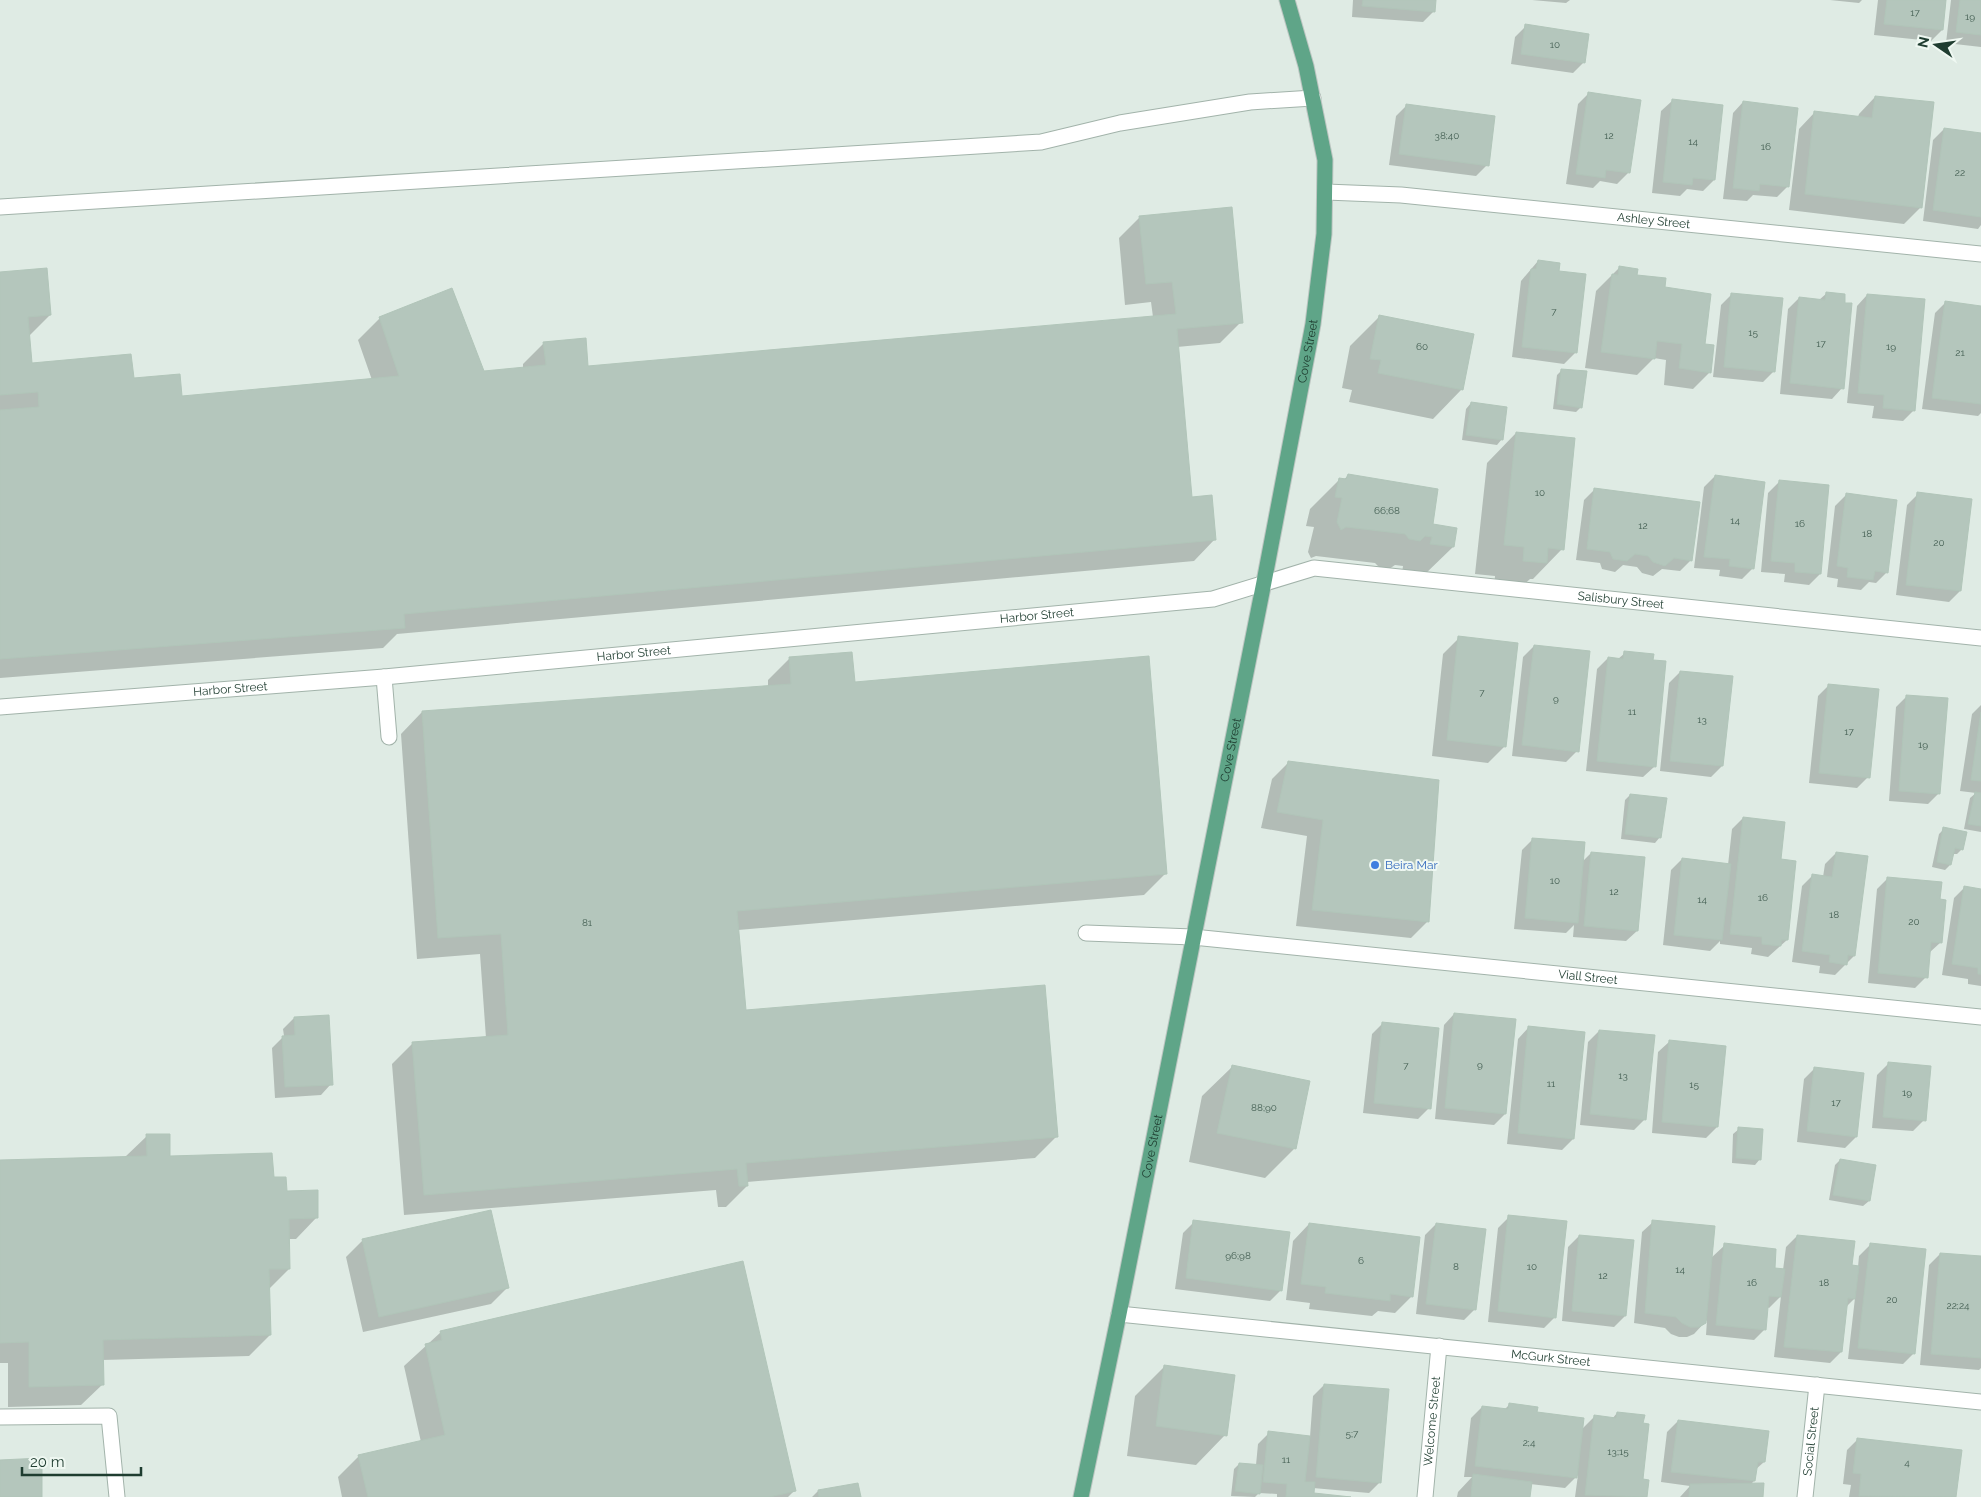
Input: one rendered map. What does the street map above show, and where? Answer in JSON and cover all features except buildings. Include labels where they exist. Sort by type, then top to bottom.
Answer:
[{"type":"main road","name":"Cove Street","points":[[1081,1497],[1194,937],[1313,324],[1324,234],[1325,160],[1306,66],[1287,0]]},
{"type":"street","points":[[0,207],[1041,142],[1139,120],[1250,102],[1313,98]]},
{"type":"street","name":"Ashley Street","points":[[1326,192],[1401,194],[1981,254]]},
{"type":"street","name":"Salisbury Street","points":[[1264,582],[1314,568],[1981,638]]},
{"type":"street","name":"Harbor Street","points":[[0,707],[384,677],[1213,599],[1264,582]]},
{"type":"street","points":[[384,677],[389,737]]},
{"type":"street","name":"Viall Street","points":[[1086,933],[1194,937],[1981,1016]]},
{"type":"street","name":"McGurk Street","points":[[1119,1314],[1981,1402]]},
{"type":"street","name":"Welcome Street","points":[[1425,1497],[1439,1346]]},
{"type":"street","name":"Social Street","points":[[1805,1497],[1817,1385]]},
{"type":"street","points":[[0,1417],[109,1416],[117,1497]]},
{"type":"place","name":"Beira Mar","points":[[1375,865]]}]
